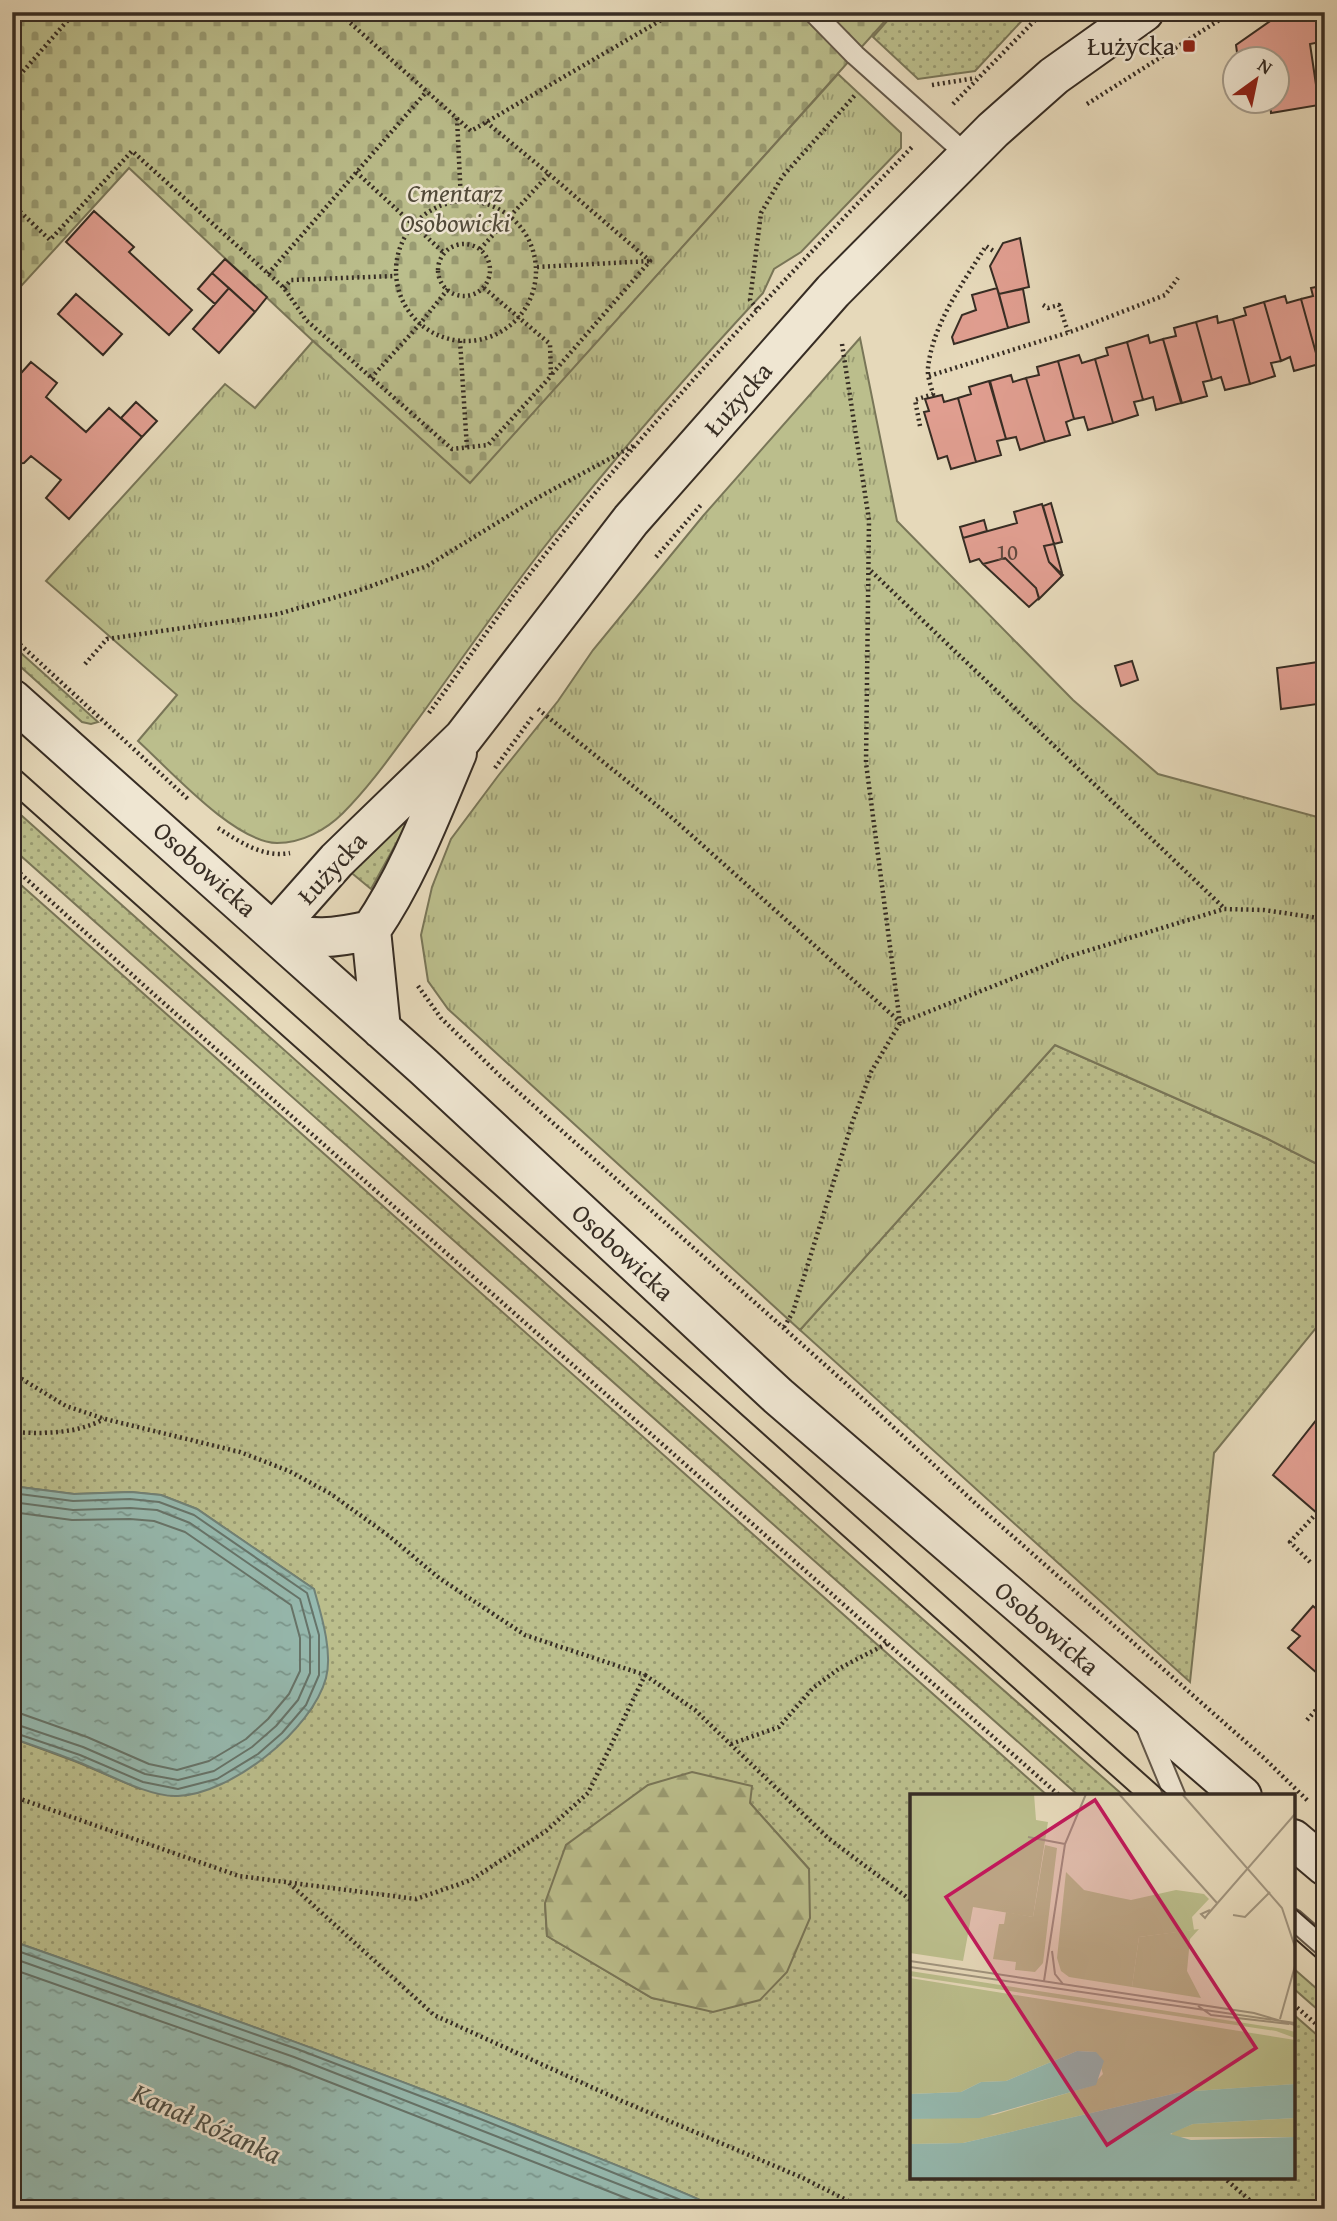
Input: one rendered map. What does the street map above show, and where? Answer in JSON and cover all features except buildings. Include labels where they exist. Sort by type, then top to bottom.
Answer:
[{"type":"street","name":"Łużycka","points":[[463,738],[424,831],[371,930],[333,938],[304,938],[274,931],[337,860],[463,738],[631,520],[833,291],[967,155],[1054,76],[1144,12]]},
{"type":"street","name":"Osobowicka","points":[[12,699],[381,1028],[778,1395],[1240,1794]]},
{"type":"street","points":[[371,930],[381,1028]]},
{"type":"street","points":[[1295,1841],[1325,1866]]},
{"type":"lane","points":[[813,12],[875,73],[967,155]]},
{"type":"lane","points":[[1139,1707],[1174,1794]]},
{"type":"lane","points":[[1295,1921],[1325,1947]]},
{"type":"path","points":[[12,84],[75,12]]},
{"type":"path","points":[[338,12],[471,131],[675,12]]},
{"type":"path","points":[[1085,105],[1232,12]]},
{"type":"path","points":[[757,309],[750,300],[761,213],[782,177],[875,73]]},
{"type":"path","points":[[268,274],[427,91]]},
{"type":"path","points":[[457,117],[461,201]]},
{"type":"path","points":[[486,122],[650,261]]},
{"type":"path","points":[[12,204],[50,240],[132,151],[284,288],[306,320],[452,449],[488,445],[650,261]]},
{"type":"path","points":[[356,172],[444,253]]},
{"type":"path","points":[[480,249],[549,174]]},
{"type":"path","points":[[461,201],[488,204],[511,216],[530,240],[537,267],[533,294],[519,319],[497,335],[471,342],[443,339],[419,325],[402,303],[395,276],[399,249],[413,225],[434,208],[461,201]]},
{"type":"path","points":[[461,245],[480,249],[490,264],[488,281],[484,288],[474,295],[463,297],[452,294],[439,275],[439,264],[444,253],[461,245]]},
{"type":"path","points":[[920,426],[915,400],[933,394],[928,370],[937,334],[952,301],[986,246],[995,252]]},
{"type":"path","points":[[537,267],[650,261]]},
{"type":"path","points":[[284,288],[291,280],[395,276]]},
{"type":"path","points":[[929,376],[1068,332],[1165,295],[1178,278]]},
{"type":"path","points":[[484,288],[550,344],[551,376]]},
{"type":"path","points":[[371,378],[448,289]]},
{"type":"path","points":[[1043,305],[1048,308],[1059,305],[1068,332]]},
{"type":"path","points":[[460,341],[467,448]]},
{"type":"path","points":[[832,355],[842,344],[869,520],[866,763],[900,1023]]},
{"type":"path","points":[[85,664],[107,639],[278,614],[357,591],[427,566],[539,498],[637,444]]},
{"type":"path","points":[[648,566],[706,499]]},
{"type":"path","points":[[870,570],[1224,909]]},
{"type":"path","points":[[12,637],[198,809]]},
{"type":"path","points":[[490,776],[538,709],[670,816],[900,1023]]},
{"type":"path","points":[[217,827],[250,848],[281,855],[300,850]]},
{"type":"path","points":[[12,866],[1058,1794]]},
{"type":"path","points":[[784,1327],[793,1312],[852,1123],[871,1072],[900,1023],[1067,957],[1224,909],[1264,910],[1325,919]]},
{"type":"path","points":[[414,977],[418,987],[441,1018],[498,1074],[784,1327],[975,1503],[1264,1758],[1316,1809]]},
{"type":"path","points":[[12,1373],[66,1406],[105,1419],[240,1452],[289,1471],[331,1494],[439,1578],[525,1635],[645,1675],[695,1710],[828,1838],[910,1900]]},
{"type":"path","points":[[12,1433],[37,1434],[87,1428],[105,1419]]},
{"type":"path","points":[[1310,1562],[1290,1542],[1314,1516]]},
{"type":"path","points":[[731,1744],[779,1727],[813,1688],[840,1668],[888,1643]]},
{"type":"path","points":[[12,1796],[239,1876],[416,1899],[471,1880],[546,1831],[588,1793],[645,1675]]},
{"type":"path","points":[[1307,1720],[1325,1700]]},
{"type":"path","points":[[289,1883],[434,2015],[622,2101],[803,2178],[864,2209]]},
{"type":"path","points":[[1295,2006],[1325,2032]]},
{"type":"path","points":[[1225,2179],[1260,2209]]},
{"type":"green space","name":"Cmentarz Osobowicki","points":[[12,12],[893,12],[470,484],[129,168],[12,296]]},
{"type":"green space","points":[[895,12],[1030,12],[975,71],[918,79],[873,37]]},
{"type":"green space","points":[[838,74],[901,133],[901,148],[801,252],[774,269],[763,293],[648,421],[538,555],[383,767],[343,813],[329,825],[304,838],[277,843],[260,840],[242,831],[203,803],[138,741],[177,695],[46,581],[225,384],[255,408],[313,341],[470,483]]},
{"type":"green space","points":[[860,338],[897,521],[1073,700],[1158,774],[1325,819],[1325,1168],[1266,1138],[1055,1045],[800,1330],[448,1009],[428,981],[421,935],[432,887],[451,839],[558,701],[593,650],[703,516]]},
{"type":"green space","points":[[12,645],[98,722],[82,722],[12,659]]},
{"type":"green space","points":[[12,807],[1122,1794],[1077,1794],[12,848]]},
{"type":"green space","points":[[402,816],[409,820],[371,889],[348,870]]},
{"type":"green space","points":[[12,877],[1046,1794],[910,1794],[910,2179],[1295,2179],[1295,2016],[1325,2042],[1325,2209],[720,2209],[400,2081],[12,1941],[12,1738],[140,1789],[287,1738],[312,1708],[326,1677],[314,1589],[197,1509],[161,1495],[131,1492],[74,1494],[12,1486]],"holes":[[[750,1803],[809,1869],[652,1998],[547,1936],[545,1904]]]},
{"type":"green space","points":[[1055,1045],[1266,1138],[1325,1168],[1325,1317],[1214,1453],[1190,1682],[800,1330]]},
{"type":"green space","points":[[692,1772],[752,1786],[750,1803],[809,1869],[810,1918],[787,1972],[760,2000],[713,2012],[652,1998],[547,1936],[545,1903],[566,1845],[648,1785]]},
{"type":"green space","points":[[1295,1970],[1325,1996],[1325,2016],[1295,1990]]},
{"type":"water","points":[[12,1486],[74,1494],[131,1492],[161,1495],[197,1509],[314,1589],[325,1633],[328,1668],[318,1698],[287,1738],[267,1756],[222,1784],[199,1792],[167,1796],[141,1789],[12,1738]]},
{"type":"water","name":"Kanał Różanka","points":[[12,1941],[401,2081],[625,2168],[720,2209],[12,2209]]},
{"type":"tram line","points":[[12,763],[1167,1794]]},
{"type":"tram line","points":[[12,794],[1133,1794]]},
{"type":"tram line","points":[[1295,1909],[1325,1935]]},
{"type":"tram line","points":[[1295,1939],[1325,1965]]},
{"type":"place","name":"Łużycka","points":[[1189,46]]}]
